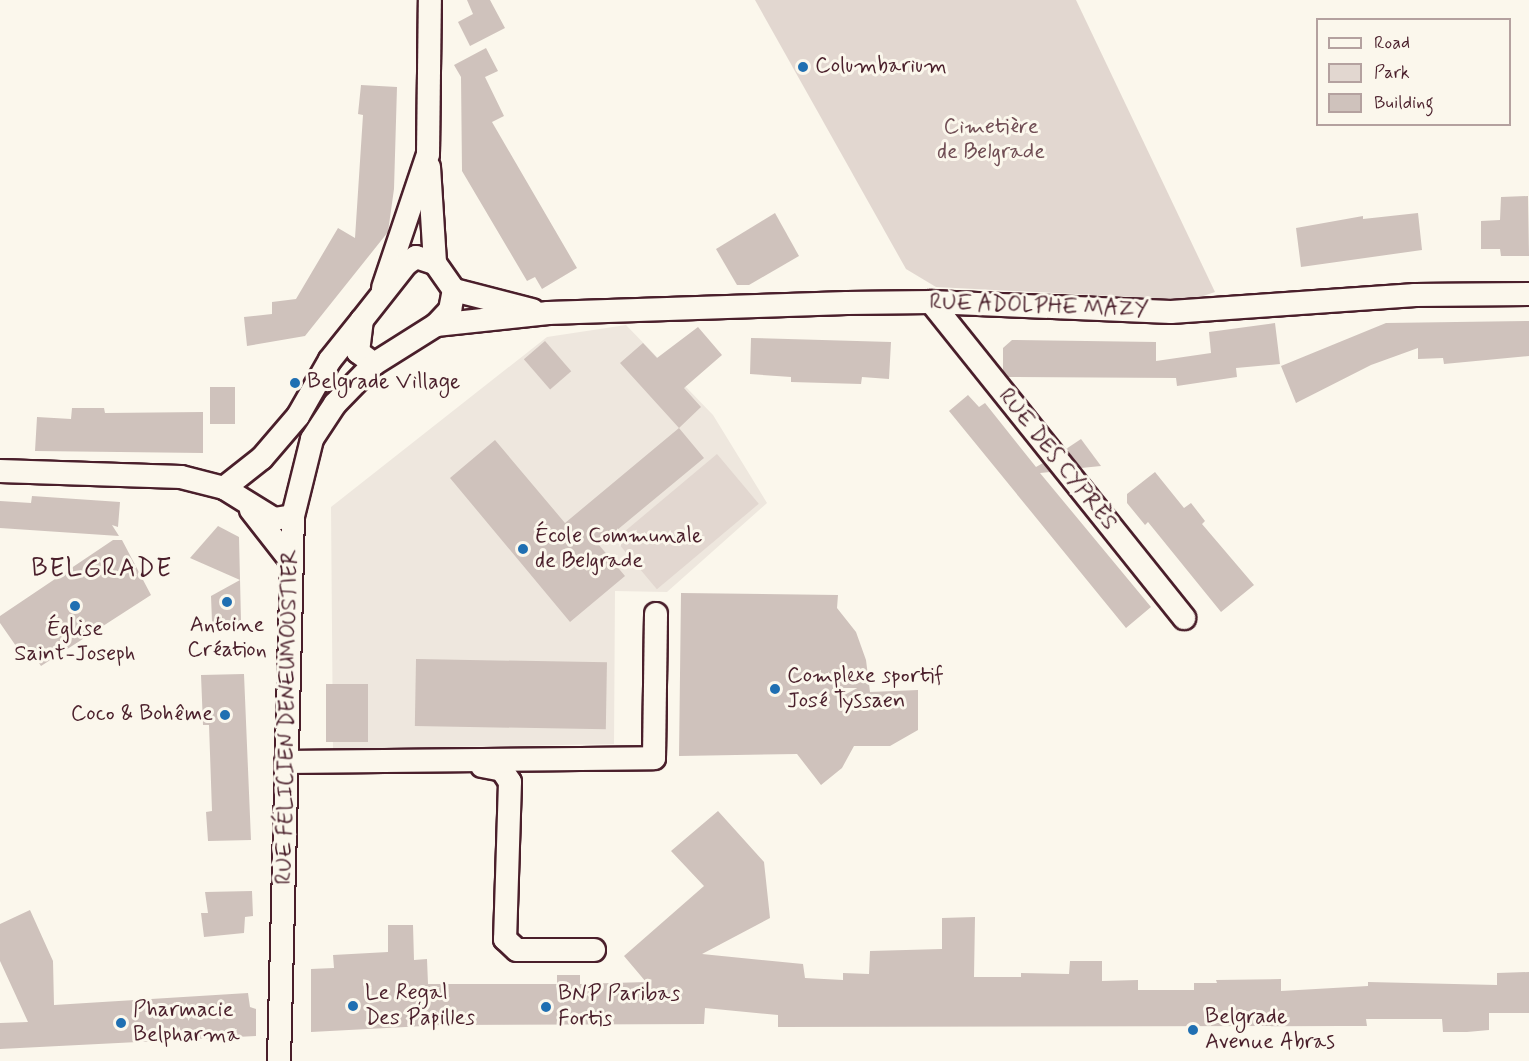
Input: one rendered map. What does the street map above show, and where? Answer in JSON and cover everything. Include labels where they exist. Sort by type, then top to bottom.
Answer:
[{"type":"street","points":[[430,0],[428,154],[435,263],[454,290],[450,310],[436,325]]},
{"type":"street","points":[[383,288],[428,154]]},
{"type":"street","points":[[224,488],[262,458],[297,416],[330,360],[362,320],[383,288],[416,257],[435,263]]},
{"type":"street","name":"RUE ADOLPHE MAZY","points":[[454,290],[548,313]]},
{"type":"street","name":"RUE ADOLPHE MAZY","points":[[436,325],[548,313],[931,302],[1171,312],[1415,295],[1529,294]]},
{"type":"street","name":"RUE DES CYPRÈS","points":[[931,302],[1184,618]]},
{"type":"street","points":[[362,320],[358,352],[374,364]]},
{"type":"street","name":"RUE FÉLICIEN DENEUMOUSTIER","points":[[279,1061],[293,516],[312,439],[334,404],[374,364],[436,325]]},
{"type":"street","points":[[262,458],[291,456],[303,472]]},
{"type":"street","points":[[0,471],[181,477],[224,488],[246,504],[274,519],[293,516]]},
{"type":"street","points":[[246,504],[291,561]]},
{"type":"street","points":[[286,762],[465,762],[654,758],[656,614]]},
{"type":"street","points":[[465,762],[502,770],[510,782],[505,939],[517,950],[594,950]]},
{"type":"shaded area","name":"École Communale de Belgrade","points":[[626,325],[713,415],[767,503],[667,592],[615,591],[614,744],[333,749],[331,507],[547,337]]},
{"type":"green space","name":"Cimetière de Belgrade","points":[[755,0],[1076,0],[1215,292],[1191,300],[936,287],[906,269]]},
{"type":"green space","points":[[717,454],[759,504],[657,589],[615,539]]},
{"type":"building","points":[[467,0],[490,0],[505,28],[470,46],[458,22],[473,14]]},
{"type":"building","points":[[486,48],[498,71],[485,77],[504,116],[492,122],[577,268],[542,289],[535,277],[527,281],[462,171],[461,77],[454,65]]},
{"type":"building","points":[[361,85],[397,87],[394,189],[388,232],[305,336],[247,346],[244,317],[272,314],[272,302],[296,299],[338,228],[355,238],[363,115],[358,114]]},
{"type":"building","points":[[1528,196],[1529,256],[1501,256],[1500,249],[1481,249],[1481,221],[1500,220],[1501,197]]},
{"type":"building","points":[[775,213],[799,256],[749,285],[737,285],[716,249]]},
{"type":"building","points":[[1418,213],[1422,250],[1301,267],[1296,228],[1363,216],[1363,219]]},
{"type":"building","points":[[1529,321],[1529,356],[1444,364],[1443,358],[1418,359],[1418,348],[1371,365],[1296,403],[1281,366],[1386,323]]},
{"type":"building","points":[[1275,323],[1280,364],[1236,368],[1237,377],[1177,386],[1176,378],[1008,377],[1003,371],[1003,348],[1012,340],[1156,342],[1156,361],[1211,353],[1209,332]]},
{"type":"building","points":[[698,327],[722,355],[684,388],[701,407],[679,428],[620,363],[643,343],[657,358]]},
{"type":"building","points":[[751,338],[891,342],[889,379],[862,377],[861,384],[791,382],[791,377],[750,374]]},
{"type":"building","points":[[545,341],[571,371],[550,390],[524,359]]},
{"type":"building","points":[[210,387],[235,387],[235,424],[210,424]]},
{"type":"building","points":[[968,395],[979,407],[985,403],[1036,467],[1043,463],[1050,472],[1040,473],[1151,607],[1126,628],[949,411]]},
{"type":"building","points":[[72,408],[104,408],[105,413],[203,412],[203,453],[35,451],[37,417],[71,419]]},
{"type":"building","points":[[679,428],[704,458],[599,545],[625,576],[570,622],[450,478],[495,440],[565,523]]},
{"type":"building","points":[[1081,439],[1101,466],[1081,468],[1066,449]]},
{"type":"building","points":[[1155,472],[1184,508],[1191,503],[1205,521],[1202,524],[1254,585],[1221,612],[1148,522],[1145,525],[1127,503],[1127,494]]},
{"type":"building","points":[[32,496],[120,502],[118,527],[112,525],[119,536],[0,528],[0,501],[31,503]]},
{"type":"building","points":[[218,526],[239,537],[241,621],[212,622],[211,596],[240,580],[190,558]]},
{"type":"building","name":"Église Saint-Joseph","points":[[113,540],[122,540],[151,595],[41,666],[33,654],[25,659],[0,623],[0,616]]},
{"type":"building","name":"Complexe sportif José Tyssaen","points":[[681,593],[838,595],[837,608],[856,632],[866,660],[870,692],[918,690],[918,730],[890,746],[854,746],[842,768],[821,785],[797,754],[679,756]]},
{"type":"building","points":[[416,659],[607,662],[606,729],[415,726]]},
{"type":"building","points":[[244,674],[251,840],[208,841],[206,812],[212,811],[209,725],[203,725],[201,675]]},
{"type":"building","points":[[326,684],[368,684],[368,742],[326,742]]},
{"type":"building","points":[[718,811],[764,862],[770,918],[702,954],[803,964],[805,978],[843,980],[843,973],[869,974],[870,951],[942,949],[942,918],[975,917],[974,977],[1021,977],[1021,973],[1069,974],[1070,961],[1102,961],[1102,981],[1138,980],[1138,990],[1194,990],[1194,983],[1217,983],[1216,980],[1281,979],[1281,991],[1368,986],[1368,982],[1497,985],[1497,973],[1529,972],[1529,1013],[1489,1013],[1489,1030],[1467,1032],[1443,1032],[1442,1019],[1366,1019],[1367,1026],[778,1027],[778,1015],[705,1008],[704,1024],[443,1025],[311,1032],[311,969],[334,968],[333,955],[388,952],[388,925],[413,925],[414,960],[427,959],[428,984],[557,984],[557,975],[580,975],[580,984],[646,982],[624,956],[704,886],[671,851]]},
{"type":"building","points":[[252,891],[253,916],[245,917],[244,933],[204,937],[201,913],[208,913],[205,892]]},
{"type":"building","points":[[30,910],[53,961],[54,1005],[248,993],[250,1007],[256,1009],[256,1036],[0,1049],[0,1023],[28,1022],[0,961],[0,924]]},
{"type":"place","name":"Columbarium","points":[[803,67]]},
{"type":"place","name":"Belgrade Village","points":[[295,383]]},
{"type":"place","name":"École Communale de Belgrade","points":[[523,549]]},
{"type":"place","name":"Antoine Création","points":[[227,602]]},
{"type":"place","name":"Église Saint-Joseph","points":[[75,606]]},
{"type":"place","name":"Complexe sportif José Tyssaen","points":[[775,689]]},
{"type":"place","name":"Coco & Bohême","points":[[225,715]]},
{"type":"place","name":"Le Regal Des Papilles","points":[[353,1006]]},
{"type":"place","name":"BNP Paribas Fortis","points":[[546,1007]]},
{"type":"place","name":"Pharmacie Belpharma","points":[[121,1023]]},
{"type":"place","name":"Belgrade Avenue Abras","points":[[1193,1030]]},
{"type":"district","name":"BELGRADE","points":[[102,570]]}]
